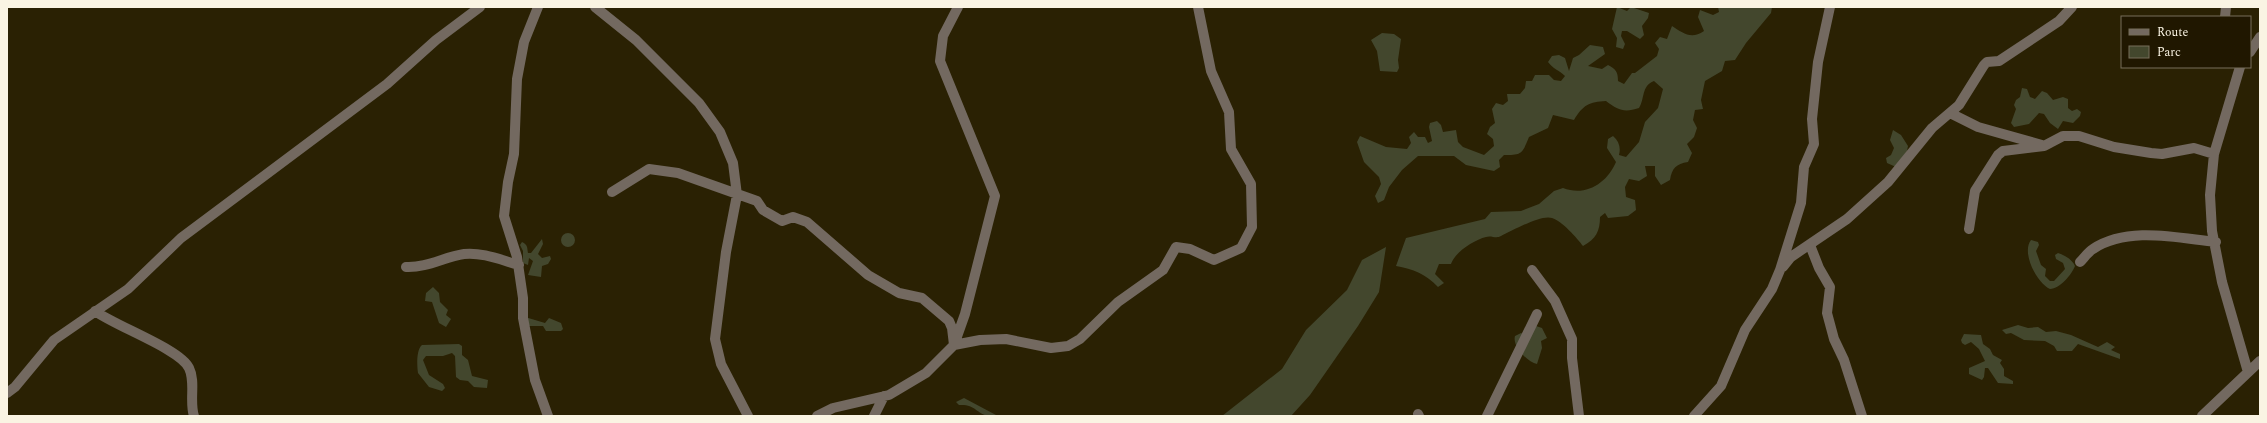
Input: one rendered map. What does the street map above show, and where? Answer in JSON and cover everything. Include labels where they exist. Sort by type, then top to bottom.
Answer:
[{"type":"street","points":[[7,394],[15,388],[54,340],[128,289],[181,238],[387,84],[436,40],[480,7]]},
{"type":"street","points":[[538,7],[524,42],[517,79],[514,154],[508,182],[504,216],[519,264],[523,298],[523,318],[535,380],[548,416]]},
{"type":"street","points":[[595,7],[636,40],[699,103],[720,132],[733,163],[737,195],[726,252],[715,339],[721,364],[748,416]]},
{"type":"street","points":[[817,416],[833,408],[884,396],[926,373],[954,345],[975,277],[996,196],[940,61],[943,36],[958,7]]},
{"type":"street","points":[[954,345],[980,340],[1006,339],[1051,348],[1068,346],[1080,339],[1118,302],[1163,270],[1176,247],[1190,249],[1214,260],[1241,248],[1252,227],[1251,184],[1231,149],[1229,112],[1211,71],[1198,7]]},
{"type":"street","points":[[1694,416],[1721,386],[1745,330],[1772,289],[1780,270],[1801,203],[1804,167],[1814,144],[1812,119],[1818,69],[1830,7]]},
{"type":"street","points":[[1780,270],[1791,257],[1847,219],[1888,182],[1924,137],[1966,96],[1987,62],[1999,61],[2059,21],[2072,7]]},
{"type":"street","points":[[2251,50],[2260,36]]},
{"type":"street","points":[[2237,68],[2214,154],[2210,195],[2212,232],[2216,242],[2222,282],[2248,372]]},
{"type":"street","points":[[1950,113],[1978,127],[2044,146]]},
{"type":"street","points":[[1969,229],[1975,191],[1998,155],[2003,151],[2044,146],[2063,136],[2079,136],[2114,148],[2162,154],[2194,148],[2214,154]]},
{"type":"street","points":[[612,192],[649,169],[678,173],[757,201],[763,210],[782,221],[793,217],[807,222],[821,236],[868,275],[899,292],[922,298],[949,321],[952,328],[954,345]]},
{"type":"street","points":[[2080,262],[2091,249],[2107,241],[2145,235],[2216,242]]},
{"type":"street","points":[[1810,245],[1819,268],[1830,287],[1827,312],[1834,339],[1844,360],[1862,416]]},
{"type":"street","points":[[406,267],[422,266],[464,254],[489,256],[519,264]]},
{"type":"street","points":[[1532,270],[1555,301],[1572,339],[1572,358],[1579,416]]},
{"type":"street","points":[[95,311],[106,319],[173,354],[188,366],[192,381],[191,403],[194,416]]},
{"type":"street","points":[[1488,416],[1537,314]]},
{"type":"street","points":[[2202,416],[2260,361]]},
{"type":"street","points":[[874,416],[884,396]]},
{"type":"green space","points":[[1617,7],[1627,11],[1631,7],[1649,13],[1648,18],[1642,26],[1644,35],[1640,39],[1627,31],[1622,31],[1621,36],[1625,44],[1623,49],[1616,47],[1617,38],[1612,29]]},
{"type":"green space","points":[[1718,7],[1772,7],[1771,13],[1746,43],[1735,60],[1725,61],[1722,71],[1705,81],[1701,100],[1703,109],[1695,110],[1693,120],[1697,128],[1694,137],[1687,144],[1692,153],[1688,162],[1675,167],[1670,180],[1661,185],[1655,176],[1655,166],[1645,166],[1647,176],[1639,181],[1629,179],[1625,187],[1626,197],[1635,200],[1636,210],[1628,216],[1608,218],[1605,213],[1600,217],[1598,230],[1594,237],[1583,246],[1565,226],[1552,218],[1547,217],[1519,227],[1499,237],[1488,237],[1481,239],[1456,255],[1451,264],[1439,264],[1435,274],[1444,283],[1438,287],[1419,273],[1396,266],[1406,238],[1485,219],[1491,212],[1521,211],[1539,204],[1554,191],[1563,188],[1580,191],[1595,186],[1607,176],[1616,162],[1607,148],[1608,139],[1613,136],[1617,140],[1620,150],[1619,155],[1626,157],[1639,142],[1645,122],[1658,108],[1663,89],[1654,81],[1650,83],[1645,89],[1639,108],[1634,110],[1621,110],[1606,101],[1595,102],[1587,105],[1580,111],[1574,120],[1553,115],[1548,128],[1529,137],[1525,147],[1518,154],[1504,155],[1499,160],[1500,167],[1494,171],[1466,165],[1454,156],[1418,156],[1402,170],[1389,187],[1384,200],[1378,203],[1375,196],[1381,184],[1379,177],[1364,162],[1357,142],[1360,136],[1386,147],[1407,149],[1411,143],[1409,137],[1414,132],[1418,137],[1425,137],[1428,143],[1432,141],[1429,127],[1430,123],[1437,121],[1441,125],[1443,132],[1456,130],[1458,142],[1463,147],[1484,155],[1494,146],[1493,139],[1487,134],[1490,127],[1495,123],[1492,109],[1496,103],[1503,105],[1508,101],[1507,94],[1520,94],[1525,88],[1526,81],[1532,81],[1535,75],[1549,75],[1554,80],[1561,81],[1565,76],[1548,62],[1552,56],[1559,55],[1565,58],[1569,71],[1573,58],[1579,55],[1590,45],[1603,47],[1605,54],[1588,66],[1602,69],[1608,65],[1616,71],[1618,81],[1624,84],[1632,73],[1635,73],[1657,56],[1659,49],[1655,43],[1660,37],[1667,39],[1672,26],[1687,34],[1699,34],[1704,31],[1698,17],[1700,10],[1713,15],[1719,12]]},
{"type":"green space","points":[[1382,33],[1394,34],[1401,39],[1398,60],[1399,68],[1397,72],[1380,71],[1377,51],[1371,40]]},
{"type":"green space","points":[[2022,88],[2027,89],[2030,97],[2035,99],[2042,91],[2047,93],[2053,100],[2063,97],[2068,99],[2068,108],[2072,111],[2077,109],[2081,112],[2080,116],[2073,123],[2063,121],[2058,129],[2050,123],[2044,114],[2039,113],[2029,124],[2014,127],[2011,123],[2016,109],[2014,105],[2016,100],[2020,97]]},
{"type":"green space","points":[[1893,130],[1901,135],[1908,146],[1907,151],[1896,167],[1887,163],[1886,158],[1891,155],[1894,148],[1890,140]]},
{"type":"green space","points":[[565,233],[571,233],[575,237],[575,243],[571,247],[565,247],[561,243],[561,237]]},
{"type":"green space","points":[[542,239],[543,244],[538,254],[542,258],[550,256],[551,259],[548,264],[542,266],[541,277],[528,275],[533,261],[529,258],[528,265],[523,263],[523,251],[520,245],[522,242],[524,243],[527,246],[528,253],[531,253]]},
{"type":"green space","points":[[2031,240],[2038,242],[2039,245],[2036,251],[2041,265],[2046,269],[2045,276],[2050,281],[2054,281],[2065,269],[2063,263],[2056,259],[2055,255],[2058,253],[2063,255],[2070,259],[2074,264],[2075,266],[2071,273],[2058,287],[2050,289],[2040,281],[2029,260],[2028,246]]},
{"type":"green space","points":[[1386,247],[1379,292],[1358,326],[1310,395],[1291,416],[1222,416],[1282,369],[1306,330],[1347,290],[1362,260]]},
{"type":"green space","points":[[433,287],[439,293],[440,302],[448,310],[446,315],[451,319],[446,327],[439,323],[432,302],[425,301],[426,293]]},
{"type":"green space","points":[[525,317],[545,323],[549,318],[561,323],[563,329],[561,331],[546,331],[543,326],[529,326]]},
{"type":"green space","points":[[2018,325],[2028,328],[2038,327],[2046,332],[2056,331],[2071,335],[2098,347],[2107,342],[2115,347],[2111,350],[2120,354],[2120,359],[2078,344],[2072,351],[2057,351],[2054,346],[2045,341],[2024,340],[2011,333],[2006,334],[2002,330]]},
{"type":"green space","points":[[1536,326],[1542,328],[1547,338],[1541,341],[1542,348],[1537,364],[1533,363],[1521,353],[1515,340],[1515,336],[1521,333],[1525,335]]},
{"type":"green space","points":[[1964,334],[1981,335],[1983,344],[1990,349],[1993,355],[2002,360],[2000,363],[2004,369],[2004,376],[2013,381],[2013,384],[1998,383],[1988,368],[1985,368],[1984,377],[1982,380],[1969,374],[1969,368],[1985,361],[1979,349],[1971,342],[1965,345],[1962,343],[1961,340]]},
{"type":"green space","points":[[459,344],[462,346],[462,355],[468,360],[472,376],[488,380],[487,388],[474,387],[468,381],[460,380],[456,377],[455,356],[452,353],[443,356],[426,356],[423,360],[429,375],[443,384],[445,388],[442,391],[429,387],[418,373],[417,358],[420,347],[422,345]]},
{"type":"green space","points":[[964,398],[996,415],[1004,416],[984,415],[972,407],[959,405],[956,402]]}]
